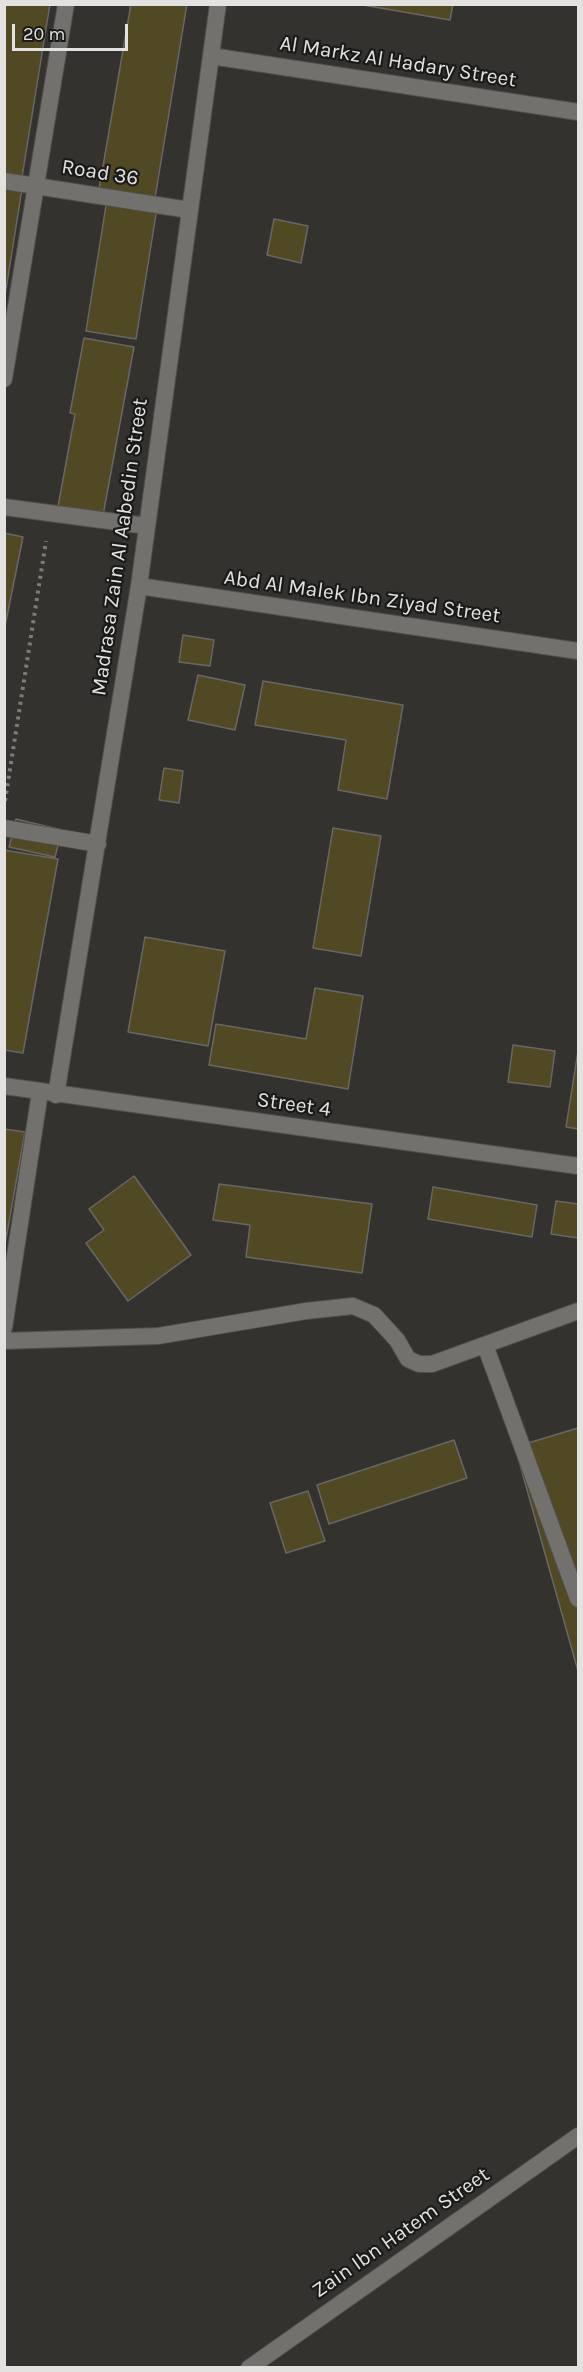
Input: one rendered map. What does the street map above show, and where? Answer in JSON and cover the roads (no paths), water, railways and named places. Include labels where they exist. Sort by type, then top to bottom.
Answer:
[{"type":"street","points":[[4,379],[66,4]]},
{"type":"street","name":"Madrasa Zain Al Aabedin Street","points":[[4,1328],[98,844],[139,586],[218,4]]},
{"type":"street","name":"Al Markz Al Hadary Street","points":[[211,56],[579,112]]},
{"type":"street","name":"Road 36","points":[[4,181],[189,210]]},
{"type":"street","points":[[4,507],[147,526]]},
{"type":"street","name":"Abd Al Malek Ibn Ziyad Street","points":[[139,586],[579,651]]},
{"type":"street","points":[[4,828],[98,844]]},
{"type":"street","name":"Street 4","points":[[4,1086],[579,1166]]},
{"type":"street","points":[[4,1341],[158,1336],[306,1311],[353,1306],[374,1315],[397,1340],[408,1359],[419,1364],[432,1364],[579,1311]]},
{"type":"street","points":[[485,1345],[579,1599]]},
{"type":"street","name":"Zain Ibn Hatem Street","points":[[249,2367],[579,2136]]}]
